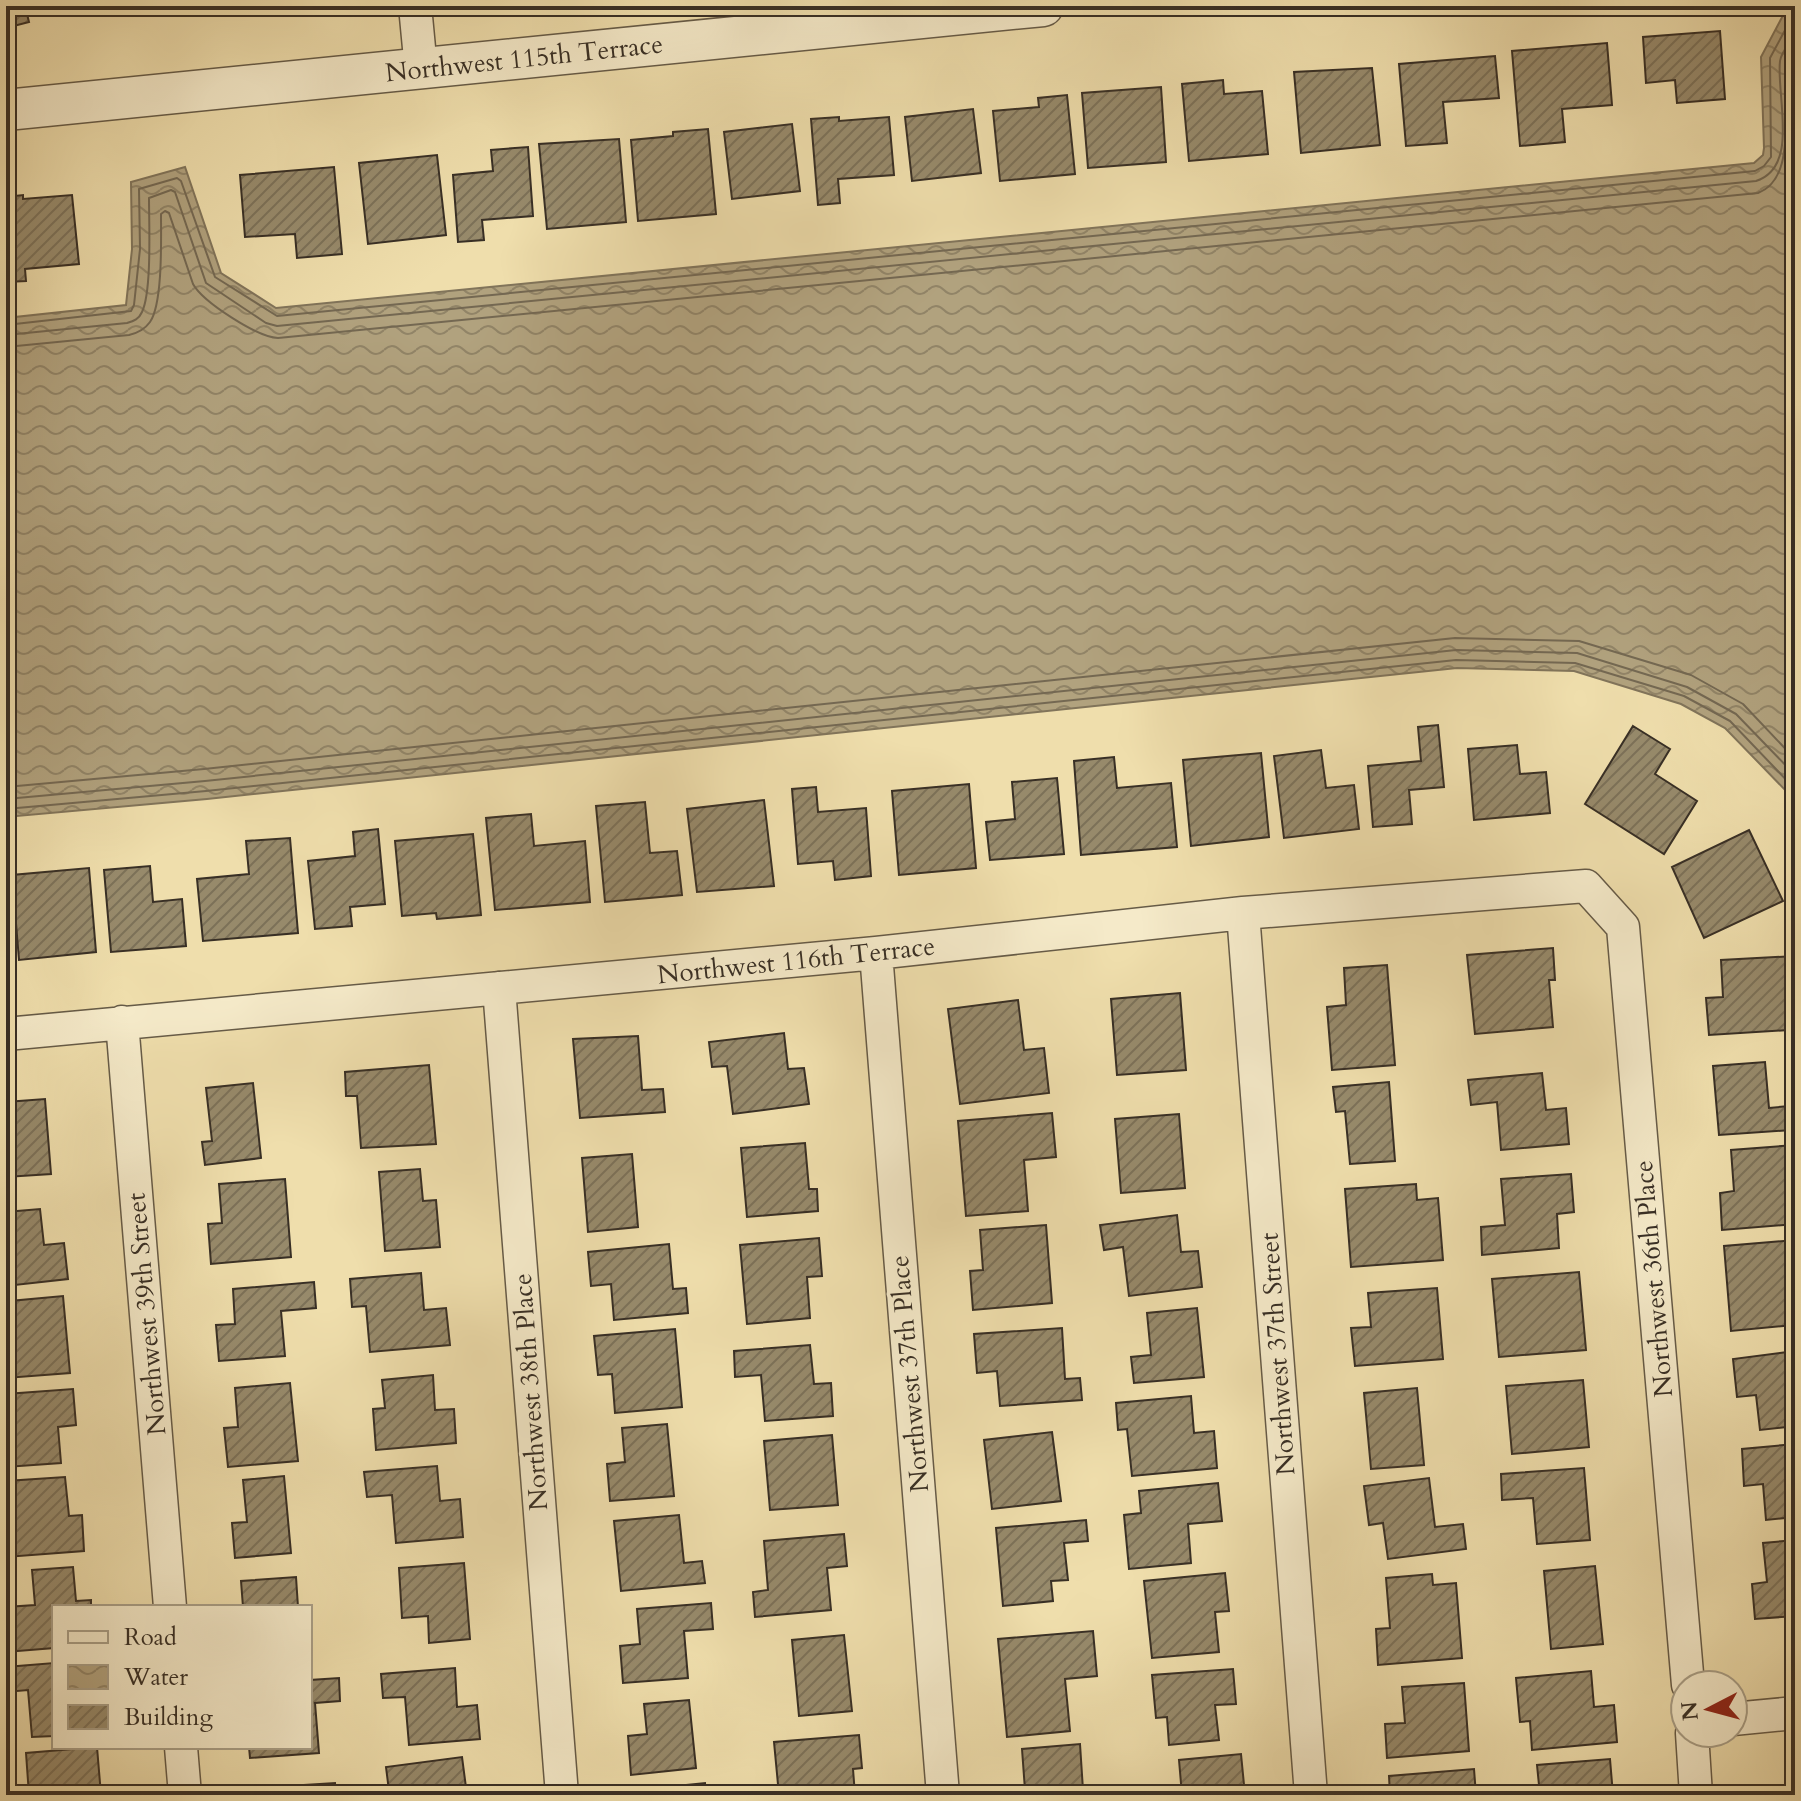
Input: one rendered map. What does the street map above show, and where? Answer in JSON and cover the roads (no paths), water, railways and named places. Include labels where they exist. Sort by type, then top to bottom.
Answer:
[{"type":"street","points":[[415,6],[421,69]]},
{"type":"street","name":"Northwest 115th Terrace","points":[[6,110],[421,69],[794,18],[1043,6]]},
{"type":"street","name":"Northwest 116th Terrace","points":[[6,1034],[876,953],[1243,913],[1586,886]]},
{"type":"street","name":"Northwest 36th Place","points":[[1586,886],[1623,927],[1687,1669]]},
{"type":"street","name":"Northwest 37th Street","points":[[1243,913],[1311,1795]]},
{"type":"street","name":"Northwest 37th Place","points":[[876,953],[943,1795]]},
{"type":"street","name":"Northwest 38th Place","points":[[499,988],[562,1795]]},
{"type":"street","name":"Northwest 39th Street","points":[[122,1022],[170,1605]]},
{"type":"street","points":[[1749,1717],[1795,1713]]},
{"type":"street","points":[[181,1749],[185,1795]]},
{"type":"street","points":[[1693,1749],[1696,1795]]},
{"type":"water","points":[[1788,6],[1795,6],[1795,805],[1790,795],[1725,728],[1681,704],[1574,671],[1457,668],[207,799],[6,817],[6,318],[126,305],[132,249],[131,182],[185,167],[221,273],[276,308],[1754,163],[1763,155],[1764,148],[1761,57]]}]
